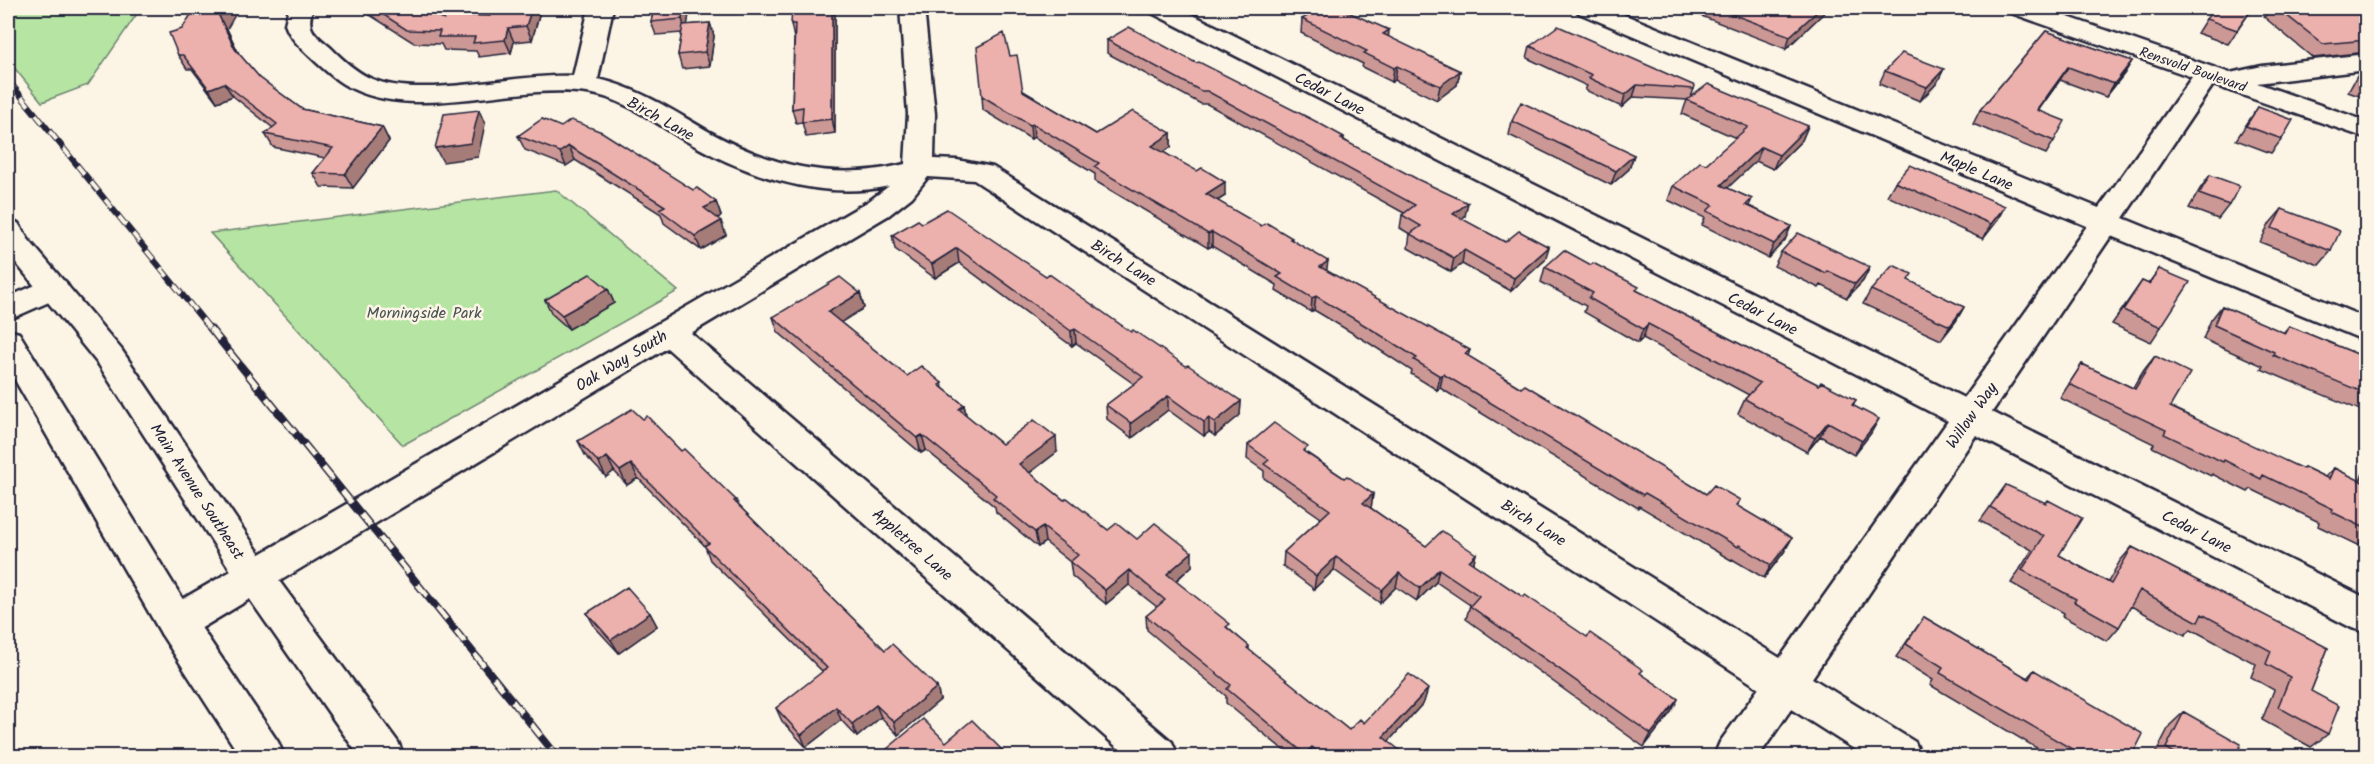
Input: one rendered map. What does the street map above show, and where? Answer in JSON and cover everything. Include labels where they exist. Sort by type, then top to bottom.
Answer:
[{"type":"street","name":"Birch Lane","points":[[301,8],[296,16],[297,30],[342,73],[365,85],[400,93],[445,94],[546,84],[584,84],[625,98],[734,158],[770,170],[848,181],[882,179],[917,169],[951,167],[982,173],[1900,756]]},
{"type":"street","points":[[584,84],[600,8]]},
{"type":"street","name":"Oak Way South","points":[[176,623],[879,208],[902,192],[917,169],[922,140],[912,8]]},
{"type":"street","name":"Cedar Lane","points":[[1161,8],[2367,616]]},
{"type":"street","name":"Maple Lane","points":[[1588,8],[2367,330]]},
{"type":"street","name":"Rensvold Boulevard","points":[[2020,8],[2059,14],[2218,78],[2367,130]]},
{"type":"street","points":[[2218,78],[2367,62]]},
{"type":"street","name":"Willow Way","points":[[1735,756],[2104,223],[2218,78]]},
{"type":"street","name":"Main Avenue Southeast","points":[[8,230],[17,245],[110,357],[255,577],[383,756]]},
{"type":"street","points":[[8,309],[54,288]]},
{"type":"street","name":"Appletree Lane","points":[[669,332],[1157,756]]},
{"type":"street","points":[[8,341],[176,623],[263,756]]},
{"type":"green space","points":[[8,8],[141,8],[88,85],[42,102],[8,60]]},
{"type":"green space","name":"Morningside Park","points":[[556,190],[678,291],[403,445],[210,233]]},
{"type":"building","points":[[195,8],[224,8],[219,16],[235,49],[260,78],[302,109],[382,127],[345,174],[313,173],[333,148],[265,134],[277,124],[224,83],[209,89],[183,55],[178,55],[169,33],[182,29]]},
{"type":"building","points":[[373,8],[425,8],[444,20],[446,15],[490,16],[492,8],[532,8],[526,26],[508,28],[505,40],[473,43],[475,37],[438,37],[440,31],[407,30]]},
{"type":"building","points":[[654,8],[684,8],[682,19],[651,22]]},
{"type":"building","points":[[792,8],[832,8],[832,119],[802,122],[803,107],[792,109],[795,24],[791,24]]},
{"type":"building","points":[[1321,8],[1339,8],[1389,30],[1383,34],[1460,71],[1440,86],[1397,66],[1394,68],[1364,53],[1367,51],[1302,19]]},
{"type":"building","points":[[1716,8],[1821,8],[1790,36]]},
{"type":"building","points":[[2215,8],[2252,9],[2237,30],[2206,19]]},
{"type":"building","points":[[2277,8],[2367,8],[2367,40],[2323,44]]},
{"type":"building","points":[[710,23],[705,52],[678,55],[683,25]]},
{"type":"building","points":[[1558,26],[1695,86],[1694,89],[1637,85],[1625,95],[1589,78],[1592,75],[1530,46]]},
{"type":"building","points":[[1129,27],[1196,63],[1199,62],[1315,121],[1344,137],[1341,139],[1468,203],[1453,214],[1505,242],[1519,231],[1549,247],[1514,278],[1464,250],[1454,258],[1410,234],[1421,226],[1402,215],[1415,205],[1207,91],[1201,91],[1107,40]]},
{"type":"building","points":[[2046,31],[2132,61],[2114,84],[2068,67],[2037,110],[2065,121],[2054,141],[1980,110]]},
{"type":"building","points":[[1004,33],[1010,56],[1017,55],[1023,91],[1096,134],[1133,111],[1171,133],[1152,146],[1197,171],[1202,168],[1225,182],[1206,194],[1261,226],[1267,223],[1292,238],[1290,239],[1328,261],[1320,267],[1470,350],[1465,354],[1521,388],[1525,385],[1706,494],[1714,485],[1740,500],[1736,505],[1792,538],[1771,565],[1739,545],[1738,547],[1645,493],[1643,495],[1443,374],[1440,376],[1414,360],[1417,358],[1371,329],[1316,296],[1312,298],[1277,277],[1282,274],[1212,232],[1208,234],[1094,167],[1099,163],[982,96],[977,47]]},
{"type":"building","points":[[1902,53],[1944,69],[1927,87],[1885,71]]},
{"type":"building","points":[[2367,65],[2367,81],[2359,79]]},
{"type":"building","points":[[1708,84],[1808,126],[1779,155],[1761,147],[1721,185],[1752,199],[1746,205],[1791,226],[1774,244],[1707,211],[1713,205],[1673,186],[1700,162],[1706,164],[1748,127],[1687,100]]},
{"type":"building","points":[[1521,102],[1634,155],[1616,171],[1512,121]]},
{"type":"building","points":[[2258,107],[2293,120],[2282,139],[2246,126]]},
{"type":"building","points":[[479,110],[471,143],[435,148],[444,114]]},
{"type":"building","points":[[542,119],[561,127],[571,120],[602,132],[693,190],[697,188],[716,202],[704,208],[721,221],[695,236],[659,209],[665,206],[569,146],[560,152],[518,136]]},
{"type":"building","points":[[1910,165],[2005,206],[1991,224],[1895,182]]},
{"type":"building","points":[[2210,175],[2240,186],[2229,205],[2199,194]]},
{"type":"building","points":[[947,209],[1046,276],[1049,274],[1131,332],[1133,330],[1241,401],[1215,422],[1209,418],[1204,422],[1168,396],[1131,423],[1106,405],[1143,377],[1075,329],[1071,331],[957,248],[932,264],[892,235],[918,220],[922,223]]},
{"type":"building","points":[[2282,209],[2340,231],[2331,251],[2272,228]]},
{"type":"building","points":[[1798,233],[1870,267],[1855,284],[1781,252]]},
{"type":"building","points":[[1564,250],[1639,287],[1636,290],[1819,385],[1821,382],[1856,400],[1852,405],[1879,419],[1862,441],[1828,422],[1815,438],[1745,399],[1760,383],[1648,324],[1643,329],[1589,298],[1593,293],[1545,267]]},
{"type":"building","points":[[1893,265],[1912,274],[1908,280],[1964,307],[1950,326],[1871,290]]},
{"type":"building","points":[[2159,269],[2190,282],[2161,327],[2123,310],[2142,281],[2149,284]]},
{"type":"building","points":[[590,274],[608,289],[562,315],[545,300]]},
{"type":"building","points":[[840,277],[860,293],[828,312],[907,376],[921,366],[942,383],[939,385],[964,405],[959,409],[1002,444],[1034,420],[1056,437],[1019,464],[1064,500],[1067,498],[1108,530],[1117,523],[1137,539],[1155,523],[1192,552],[1167,574],[1230,624],[1226,627],[1249,646],[1247,648],[1349,730],[1360,719],[1364,723],[1409,674],[1428,689],[1383,737],[1407,756],[1324,756],[1312,747],[1305,754],[1227,689],[1231,685],[1146,616],[1165,600],[1129,570],[1105,590],[1070,562],[1078,555],[1043,527],[1035,532],[993,498],[996,495],[922,435],[917,438],[773,317]]},
{"type":"building","points":[[2222,306],[2285,333],[2289,326],[2367,358],[2367,394],[2273,355],[2274,352],[2214,325]]},
{"type":"building","points":[[2155,356],[2190,373],[2170,407],[2303,469],[2304,467],[2329,479],[2334,468],[2367,484],[2367,529],[2332,512],[2333,509],[2263,475],[2261,479],[2164,434],[2166,430],[2069,384],[2082,364],[2135,389]]},
{"type":"building","points":[[632,409],[643,419],[647,416],[681,451],[684,449],[885,650],[892,644],[937,687],[894,722],[876,705],[852,724],[836,707],[801,735],[776,708],[827,668],[704,546],[709,543],[631,464],[620,471],[607,457],[599,463],[578,441]]},
{"type":"building","points":[[1274,423],[1308,447],[1303,451],[1373,494],[1363,503],[1426,546],[1442,531],[1476,554],[1469,561],[1587,637],[1590,633],[1643,670],[1640,673],[1678,699],[1651,734],[1470,606],[1479,596],[1439,569],[1420,588],[1399,573],[1382,590],[1336,557],[1316,576],[1284,552],[1330,510],[1264,464],[1269,460],[1248,445]]},
{"type":"building","points":[[2006,485],[2046,503],[2048,500],[2082,518],[2059,555],[2111,584],[2132,547],[2328,648],[2311,691],[2339,706],[2328,734],[2278,707],[2290,677],[2266,664],[2271,651],[2202,614],[2198,622],[2140,590],[2119,627],[2074,602],[2076,599],[2022,570],[2044,536],[1990,507]]},
{"type":"building","points":[[627,587],[650,613],[611,640],[587,613]]},
{"type":"building","points":[[1924,617],[2029,679],[2034,670],[2143,734],[2132,756],[2084,756],[1940,673],[1943,667],[1906,644]]},
{"type":"building","points":[[2184,712],[2241,744],[2236,756],[2180,756],[2166,748]]},
{"type":"building","points":[[923,719],[946,742],[972,720],[1008,756],[894,756],[887,749]]},
{"type":"railway","points":[[8,80],[211,330]]},
{"type":"railway","points":[[210,328],[557,756]]}]
